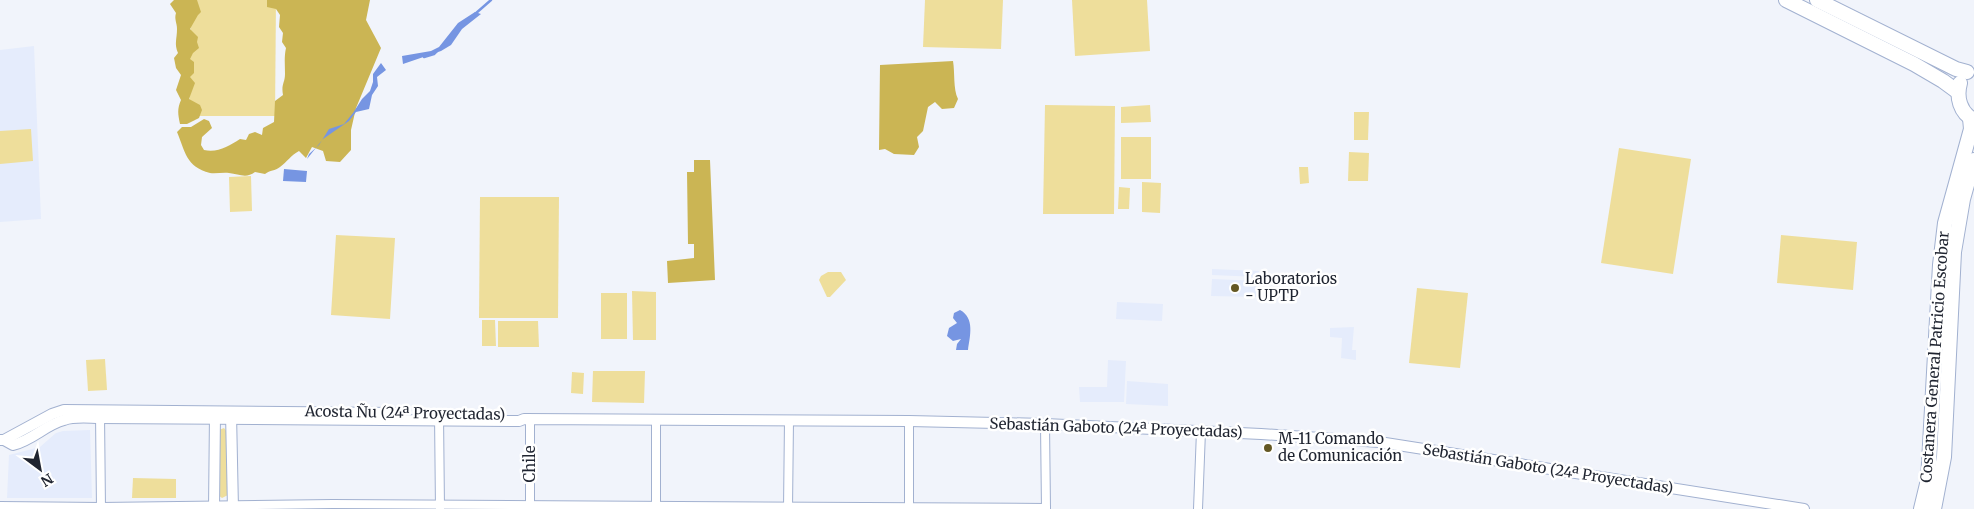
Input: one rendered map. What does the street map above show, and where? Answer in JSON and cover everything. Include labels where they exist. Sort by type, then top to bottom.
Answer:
[{"type":"highway","points":[[1786,0],[1914,64],[1958,92]]},
{"type":"highway","points":[[1817,0],[1956,69],[1970,70]]},
{"type":"highway","points":[[1970,70],[1960,84],[1958,92],[1961,106],[1972,119]]},
{"type":"highway","name":"Costanera General Patricio Escobar","points":[[1932,509],[1928,480],[1940,265],[1945,223],[1971,129],[1972,119]]},
{"type":"highway","name":"Costanera General Patricio Escobar","points":[[1932,509],[1944,457],[1954,252],[1963,199],[1974,160]]},
{"type":"street","points":[[100,414],[102,508]]},
{"type":"street","name":"Acosta Ñu (24ª Proyectadas)","points":[[2,440],[13,445],[24,443],[53,424],[65,419],[100,414],[439,417],[519,421],[527,419]]},
{"type":"street","points":[[214,507],[215,415]]},
{"type":"street","points":[[231,415],[233,507]]},
{"type":"street","points":[[439,417],[440,507]]},
{"type":"street","points":[[527,419],[656,420],[656,507]]},
{"type":"street","name":"Chile","points":[[527,419],[530,507]]},
{"type":"street","name":"Sebastián Gaboto (24ª Proyectadas)","points":[[656,420],[909,421],[1045,424],[1379,442],[1804,509]]},
{"type":"street","points":[[788,508],[789,420]]},
{"type":"street","points":[[909,421],[909,508]]},
{"type":"street","points":[[0,506],[102,508],[333,504],[440,507],[1046,508],[1045,424]]},
{"type":"street","points":[[1198,509],[1201,432]]},
{"type":"street","points":[[1916,509],[1928,480]]},
{"type":"shaded area","points":[[174,0],[197,0],[201,12],[190,29],[198,37],[199,48],[190,59],[194,62],[194,73],[190,77],[195,83],[189,99],[200,105],[202,110],[199,118],[187,124],[180,124],[178,114],[181,100],[176,90],[181,75],[176,68],[174,58],[178,53],[176,44],[176,13],[170,4]]},
{"type":"shaded area","points":[[191,0],[276,0],[275,116],[189,116]]},
{"type":"shaded area","points":[[267,0],[370,0],[366,20],[381,48],[356,108],[351,130],[351,150],[340,162],[326,161],[323,151],[312,147],[306,158],[299,151],[278,168],[265,174],[255,172],[242,176],[227,173],[210,173],[196,167],[191,162],[177,132],[182,127],[191,127],[204,119],[209,121],[212,128],[202,137],[201,145],[204,150],[209,151],[219,150],[240,139],[246,140],[249,134],[255,132],[262,135],[263,128],[274,122],[275,101],[283,95],[286,48],[282,42],[283,33],[279,27],[280,15],[276,9],[267,7]]},
{"type":"shaded area","points":[[925,0],[1003,0],[1001,49],[923,47]]},
{"type":"shaded area","points":[[1072,0],[1147,0],[1150,51],[1075,56]]},
{"type":"shaded area","points":[[34,46],[41,219],[0,222],[0,50]]},
{"type":"shaded area","points":[[953,61],[955,90],[958,99],[954,108],[942,109],[935,102],[928,107],[923,131],[917,137],[919,147],[914,155],[894,154],[885,149],[879,150],[880,65]]},
{"type":"shaded area","points":[[1045,105],[1115,106],[1114,214],[1043,214]]},
{"type":"shaded area","points":[[1150,105],[1151,122],[1121,123],[1121,107]]},
{"type":"shaded area","points":[[1354,112],[1369,112],[1368,140],[1354,140]]},
{"type":"shaded area","points":[[31,129],[33,161],[0,164],[0,131]]},
{"type":"shaded area","points":[[1121,137],[1151,137],[1151,179],[1121,179]]},
{"type":"shaded area","points":[[1619,148],[1691,159],[1673,274],[1601,263]]},
{"type":"shaded area","points":[[1349,152],[1369,153],[1368,181],[1348,181]]},
{"type":"shaded area","points":[[694,160],[710,160],[715,280],[668,283],[667,261],[694,258],[694,244],[688,244],[687,172],[694,172]]},
{"type":"shaded area","points":[[1299,167],[1308,167],[1309,183],[1300,184]]},
{"type":"shaded area","points":[[251,176],[252,211],[230,212],[229,177]]},
{"type":"shaded area","points":[[1142,182],[1161,183],[1160,213],[1142,212]]},
{"type":"shaded area","points":[[1119,187],[1130,188],[1129,209],[1118,209]]},
{"type":"shaded area","points":[[480,197],[559,197],[558,318],[479,318]]},
{"type":"shaded area","points":[[336,235],[395,238],[390,319],[331,315]]},
{"type":"shaded area","points":[[1781,235],[1857,242],[1853,290],[1777,283]]},
{"type":"shaded area","points":[[1212,269],[1259,271],[1259,277],[1212,275]]},
{"type":"shaded area","points":[[828,272],[841,272],[846,280],[830,297],[827,297],[819,280],[821,276]]},
{"type":"shaded area","name":"Laboratorios - UPTP","points":[[1212,279],[1259,281],[1258,297],[1211,296]]},
{"type":"shaded area","points":[[1417,288],[1468,293],[1460,368],[1409,363]]},
{"type":"shaded area","points":[[632,291],[656,292],[656,340],[633,340]]},
{"type":"shaded area","points":[[601,293],[627,293],[627,339],[601,339]]},
{"type":"shaded area","points":[[1117,302],[1163,304],[1162,321],[1116,319]]},
{"type":"shaded area","points":[[482,320],[495,320],[496,346],[482,346]]},
{"type":"shaded area","points":[[498,321],[538,321],[539,347],[498,347]]},
{"type":"shaded area","points":[[1354,327],[1352,350],[1356,350],[1356,360],[1341,358],[1342,338],[1330,337],[1330,328]]},
{"type":"shaded area","points":[[105,359],[107,390],[88,391],[86,360]]},
{"type":"shaded area","points":[[1108,360],[1126,361],[1124,402],[1080,402],[1079,387],[1107,387]]},
{"type":"shaded area","points":[[593,371],[645,371],[644,403],[592,402]]},
{"type":"shaded area","points":[[572,372],[584,373],[583,394],[571,393]]},
{"type":"shaded area","points":[[1127,381],[1168,384],[1168,406],[1126,404]]},
{"type":"shaded area","points":[[224,428],[227,432],[228,495],[222,498],[218,495],[219,430]]},
{"type":"shaded area","points":[[90,430],[92,498],[7,498],[9,455],[40,447],[56,433]]},
{"type":"shaded area","points":[[133,478],[176,479],[176,498],[132,498]]},
{"type":"water","points":[[475,12],[481,14],[462,29],[451,45],[441,51],[403,64],[402,56],[431,51],[439,47],[458,23]]},
{"type":"water","points":[[381,63],[386,70],[377,77],[378,86],[372,95],[369,109],[356,112],[349,121],[322,140],[329,129],[344,124],[370,91],[373,74]]},
{"type":"water","points":[[284,169],[307,171],[306,182],[283,181]]},
{"type":"water","points":[[960,310],[965,313],[970,322],[968,350],[956,350],[957,344],[961,339],[953,341],[947,336],[949,328],[957,323],[953,318],[954,313]]},
{"type":"waterway","points":[[475,14],[491,0]]},
{"type":"waterway","points":[[424,57],[437,51]]},
{"type":"place","name":"Laboratorios - UPTP","points":[[1235,288]]},
{"type":"place","name":"M-11 Comando de Comunicación","points":[[1268,448]]}]
